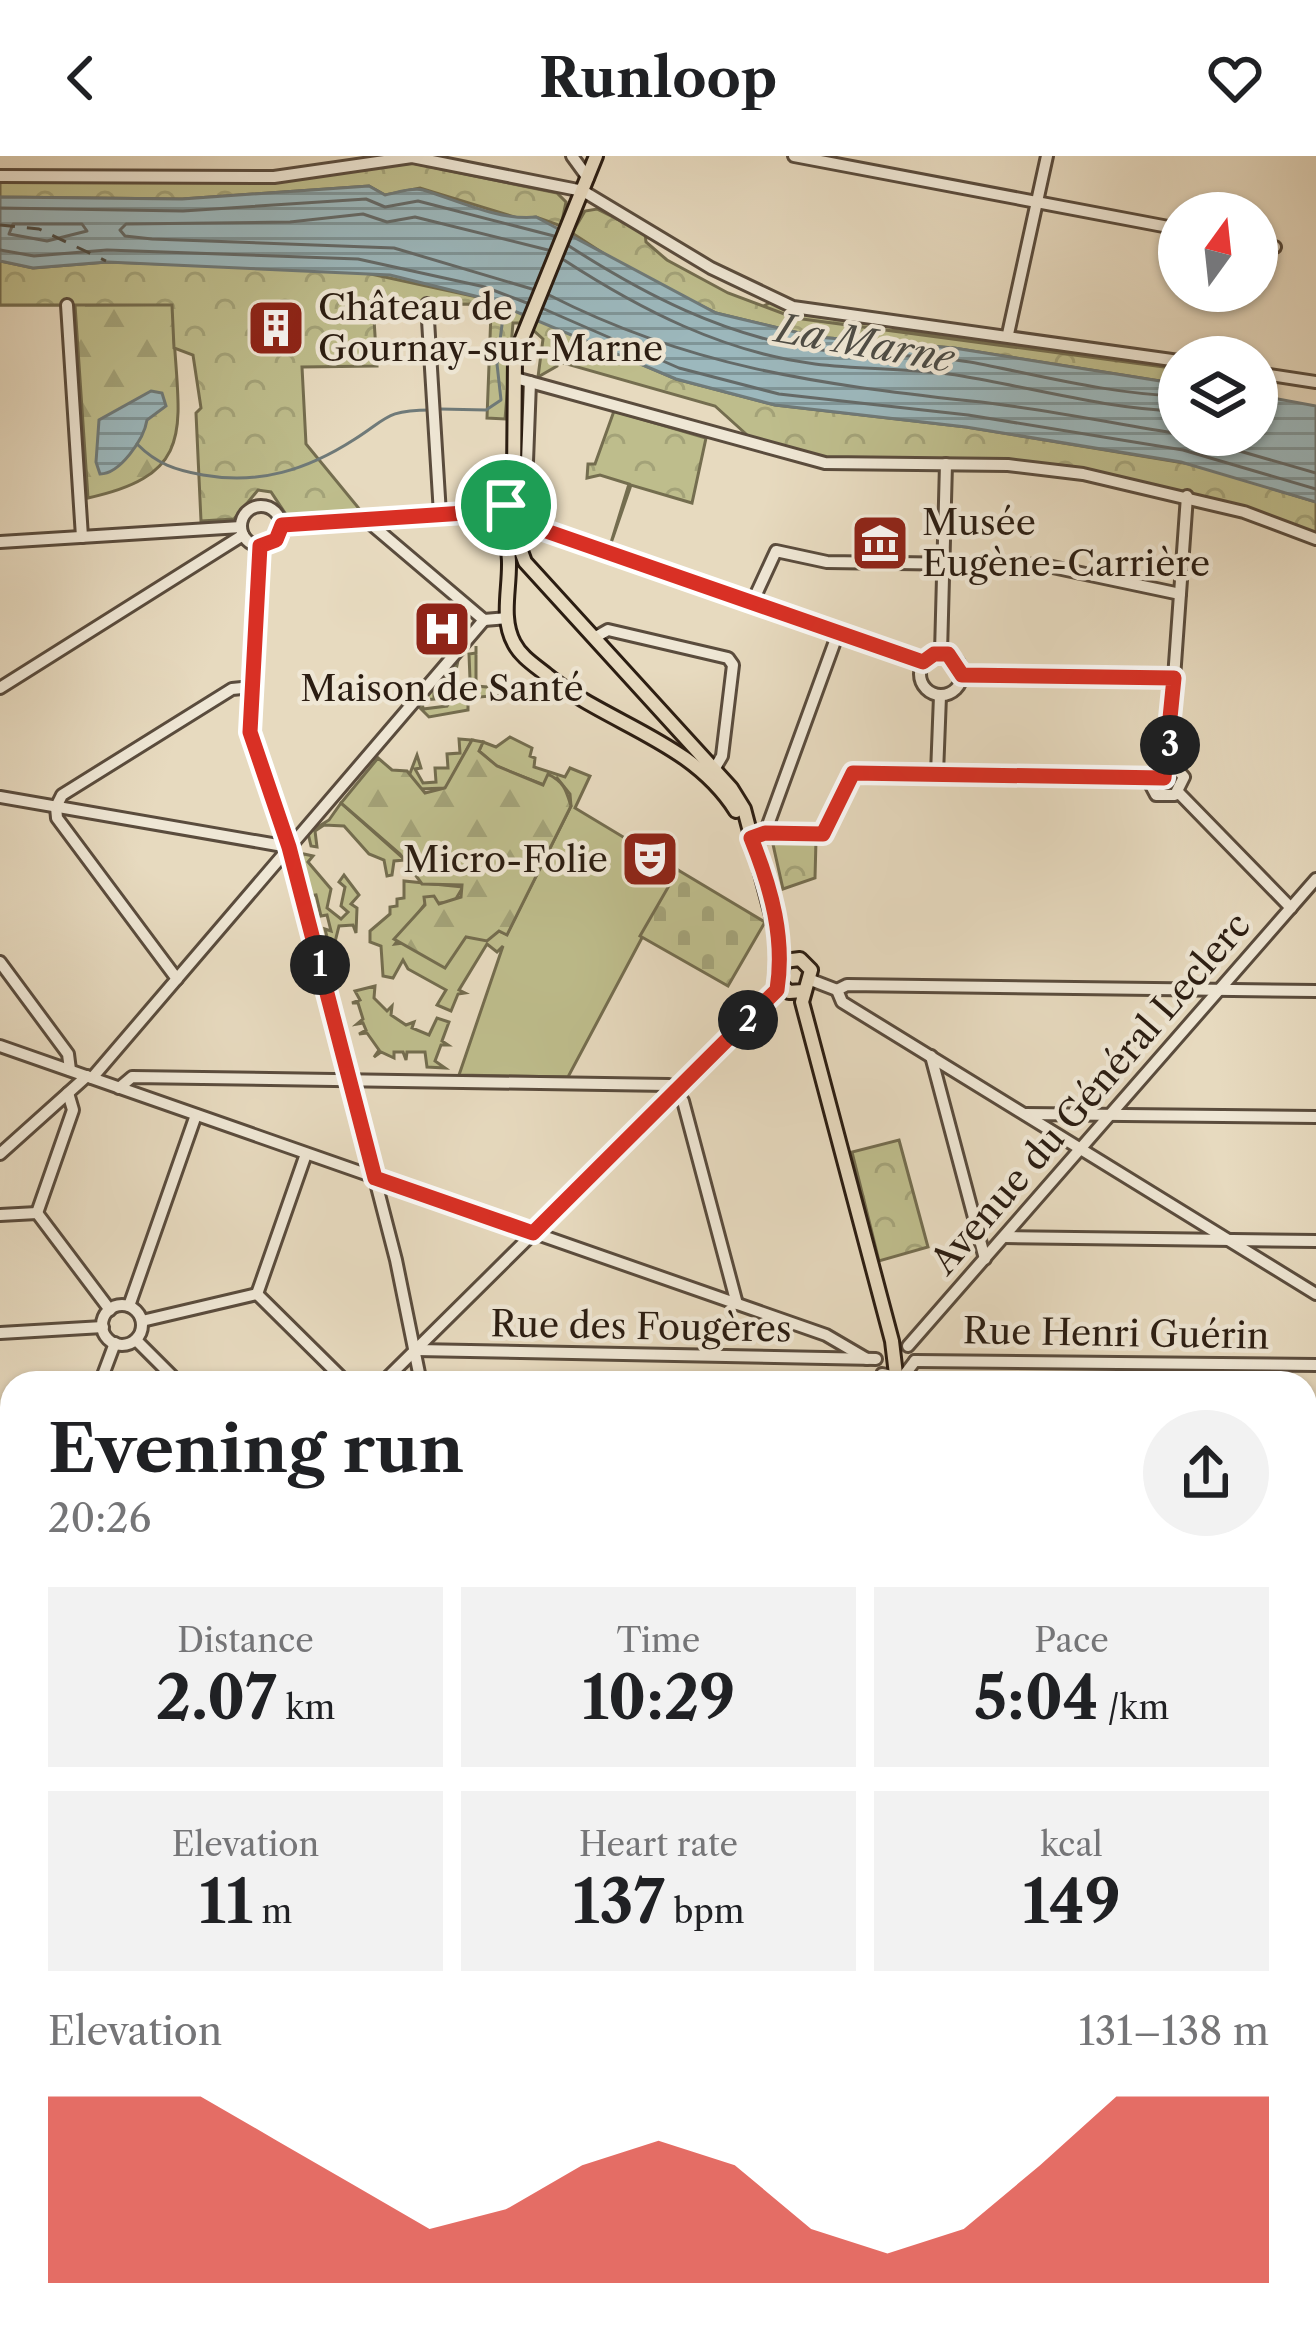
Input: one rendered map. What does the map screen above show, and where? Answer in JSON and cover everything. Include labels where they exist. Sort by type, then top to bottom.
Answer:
[{"type":"main road","points":[[590,173],[515,356],[514,480],[522,558],[704,757],[758,836],[789,960],[779,983],[802,992]]},
{"type":"main road","points":[[500,528],[517,515],[525,381],[520,344]]},
{"type":"main road","points":[[500,528],[517,515]]},
{"type":"main road","points":[[500,528],[511,554],[511,638],[522,656],[586,705],[714,774]]},
{"type":"main road","points":[[662,743],[673,736],[674,725]]},
{"type":"main road","points":[[789,960],[808,965],[802,992],[892,1341],[890,1371]]},
{"type":"street","points":[[572,156],[711,268],[787,305],[1158,358]]},
{"type":"street","points":[[794,156],[1158,225]]},
{"type":"street","points":[[1008,334],[1047,156]]},
{"type":"street","points":[[0,176],[274,177],[412,157],[590,173]]},
{"type":"street","points":[[67,304],[82,537]]},
{"type":"street","points":[[427,304],[440,514]]},
{"type":"street","points":[[1278,376],[1316,382]]},
{"type":"street","points":[[525,381],[825,463],[946,464],[1083,473],[1187,496],[1316,539]]},
{"type":"street","points":[[941,653],[946,464]]},
{"type":"street","points":[[838,633],[758,836],[823,834],[853,773],[1167,776],[1187,496]]},
{"type":"street","points":[[0,688],[242,531],[247,512],[260,505],[274,509],[282,525],[276,540],[260,546]]},
{"type":"street","points":[[480,512],[500,528]]},
{"type":"street","points":[[282,525],[480,512],[517,515],[923,662],[941,653]]},
{"type":"street","points":[[365,519],[484,620]]},
{"type":"street","points":[[0,542],[242,531],[260,546]]},
{"type":"street","points":[[260,546],[250,732],[289,847],[420,1371]]},
{"type":"street","points":[[752,603],[776,551],[827,562],[1072,569],[1180,594]]},
{"type":"street","points":[[0,1154],[90,1077],[484,620],[508,618]]},
{"type":"street","points":[[594,638],[608,630],[728,658],[734,665],[722,756],[714,774]]},
{"type":"street","points":[[923,662],[923,687],[940,696],[952,692],[962,675],[958,662],[941,653]]},
{"type":"street","points":[[962,675],[1174,678]]},
{"type":"street","points":[[177,980],[57,818],[56,807],[62,795],[232,689],[252,687]]},
{"type":"street","points":[[937,775],[940,696]]},
{"type":"street","points":[[687,757],[704,757]]},
{"type":"street","points":[[1169,760],[1184,774],[1178,792]]},
{"type":"street","points":[[1147,778],[1160,796],[1178,792]]},
{"type":"street","points":[[1178,792],[1292,908]]},
{"type":"street","points":[[0,797],[289,847]]},
{"type":"street","name":"Avenue du Général Leclerc","points":[[908,1346],[1316,879]]},
{"type":"street","points":[[0,962],[68,1054],[70,1070]]},
{"type":"street","points":[[394,1371],[770,998],[779,983]]},
{"type":"street","points":[[802,992],[869,985],[1316,991]]},
{"type":"street","points":[[837,990],[842,1002],[1316,1294]]},
{"type":"street","points":[[0,1046],[838,1340],[872,1359],[882,1371]]},
{"type":"street","points":[[931,1056],[985,1259]]},
{"type":"street","points":[[125,1090],[132,1077],[669,1085],[677,1090],[737,1304]]},
{"type":"street","points":[[37,1214],[73,1110],[68,1093]]},
{"type":"street","points":[[1024,1114],[1316,1117]]},
{"type":"street","points":[[128,1306],[196,1115]]},
{"type":"street","points":[[257,1294],[306,1154]]},
{"type":"street","points":[[0,1215],[37,1214]]},
{"type":"street","points":[[37,1214],[110,1310]]},
{"type":"street","points":[[1005,1237],[1316,1241]]},
{"type":"street","points":[[142,1321],[257,1294]]},
{"type":"street","points":[[257,1294],[335,1371]]},
{"type":"street","points":[[110,1310],[128,1306]]},
{"type":"street","points":[[128,1306],[142,1321]]},
{"type":"street","points":[[103,1327],[110,1310]]},
{"type":"street","points":[[136,1340],[142,1321]]},
{"type":"street","points":[[0,1333],[103,1327]]},
{"type":"street","points":[[103,1327],[115,1343]]},
{"type":"street","points":[[115,1343],[136,1340]]},
{"type":"street","points":[[136,1340],[167,1371]]},
{"type":"street","points":[[872,1359],[892,1341],[908,1346],[915,1361],[911,1371]]},
{"type":"street","points":[[104,1371],[115,1343]]},
{"type":"street","name":"Rue des Fougères","points":[[416,1349],[872,1359]]},
{"type":"street","name":"Rue Henri Guérin","points":[[915,1361],[1316,1365]]},
{"type":"green space","points":[[412,163],[557,193],[566,202],[561,226],[536,217],[521,219],[420,188],[385,195],[369,186],[182,199],[0,197],[0,181],[282,181]]},
{"type":"green space","points":[[597,209],[645,233],[646,242],[667,260],[728,293],[795,318],[1158,366],[1158,381],[954,348],[816,337],[716,313],[629,270],[572,233],[585,211]]},
{"type":"green space","points":[[0,255],[393,262],[494,294],[491,312],[471,304],[434,304],[432,297],[85,305],[214,304],[174,338],[177,423],[163,462],[122,488],[88,498],[75,305],[0,305]]},
{"type":"green space","points":[[0,261],[33,268],[107,262],[357,271],[482,298],[524,314],[520,323],[513,323],[505,419],[487,418],[491,312],[471,304],[373,304],[377,366],[302,367],[306,444],[361,511],[287,516],[271,492],[258,490],[234,519],[201,521],[196,413],[201,408],[193,355],[174,348],[172,305],[0,305]]},
{"type":"green space","points":[[771,302],[1158,362],[1158,367],[894,330],[878,336],[844,337],[762,307]]},
{"type":"green space","points":[[536,319],[676,379],[775,405],[966,427],[1196,465],[1316,502],[1316,536],[1204,497],[1071,468],[824,460],[745,440],[746,434],[715,406],[563,363],[568,356],[558,348],[557,366],[538,377],[543,339],[532,329]]},
{"type":"green space","points":[[614,411],[706,438],[692,503],[631,485],[610,546],[629,484],[600,475],[587,478],[588,464],[595,464]]},
{"type":"green space","points":[[476,653],[476,686],[499,688],[502,695],[468,698],[468,710],[429,717],[417,705],[459,656],[456,670],[449,671],[441,688],[434,689],[434,699],[422,700],[423,709],[447,706],[455,690],[470,679],[469,654]]},
{"type":"green space","points":[[510,737],[532,748],[534,767],[565,777],[570,768],[590,776],[575,808],[678,870],[568,1077],[459,1075],[503,946],[497,952],[487,944],[459,990],[465,993],[458,994],[451,1011],[437,1005],[446,990],[408,969],[403,960],[393,978],[383,976],[381,946],[370,942],[370,931],[390,914],[390,907],[397,906],[397,899],[404,898],[404,881],[463,887],[454,902],[425,904],[395,944],[499,931],[507,934],[571,806],[570,794],[557,778],[544,785],[496,766],[479,751],[483,742],[496,747]]},
{"type":"green space","points":[[459,739],[472,740],[446,788],[419,789],[409,776],[417,755],[421,768],[415,769],[423,783],[436,782],[435,768],[448,768],[447,754],[460,753]]},
{"type":"green space","points":[[472,740],[483,742],[479,751],[497,766],[543,785],[548,774],[554,777],[571,806],[507,935],[499,931],[487,941],[466,937],[445,968],[394,939],[425,905],[424,897],[434,896],[439,904],[461,897],[462,885],[422,884],[400,854],[341,803],[378,758],[392,770],[407,771],[425,793],[445,788]]},
{"type":"green space","points":[[341,803],[405,860],[394,861],[392,875],[387,876],[384,860],[369,854],[344,826],[324,825],[315,831],[317,847],[311,846],[308,833],[329,820]]},
{"type":"green space","points":[[772,840],[816,840],[815,878],[783,889]]},
{"type":"green space","points":[[304,854],[313,856],[308,862],[331,889],[327,908],[341,919],[348,912],[341,906],[345,887],[339,882],[344,875],[359,895],[351,904],[357,908],[356,933],[353,925],[339,926],[334,946],[343,976],[337,977],[325,929],[331,931],[327,915],[321,916],[316,895],[308,896],[299,861]]},
{"type":"green space","points":[[678,870],[765,922],[728,986],[640,936]]},
{"type":"green space","points":[[375,986],[374,998],[387,1011],[392,1006],[391,1015],[406,1025],[414,1022],[412,1028],[429,1035],[437,1018],[449,1022],[442,1041],[448,1045],[441,1045],[435,1061],[445,1068],[427,1067],[425,1052],[407,1052],[406,1060],[403,1052],[394,1052],[394,1058],[381,1052],[374,1057],[379,1050],[367,1033],[359,1034],[366,1030],[363,1023],[357,1024],[363,1019],[358,1003],[352,1003],[360,1000],[355,991]]},
{"type":"green space","points":[[899,1140],[928,1247],[879,1261],[852,1152]]},
{"type":"water","name":"La Marne","points":[[369,186],[385,195],[419,189],[493,213],[536,217],[716,313],[816,337],[954,348],[1158,381],[1158,456],[1278,456],[1278,399],[1316,406],[1316,502],[1181,462],[966,427],[775,405],[676,379],[483,298],[390,275],[107,262],[33,268],[0,261],[0,197],[182,199]]},
{"type":"water","points":[[151,391],[162,393],[166,406],[147,420],[123,462],[100,474],[96,462],[99,420]]},
{"type":"waterway","points":[[440,409],[486,410],[501,400],[497,364],[503,317]]},
{"type":"waterway","points":[[137,444],[159,461],[184,471],[224,478],[263,476],[319,459],[396,414],[431,410]]},
{"type":"ferry route","points":[[0,225],[39,229],[106,261]]},
{"type":"place","name":"Château de Gournay-sur-Marne","points":[[276,328]]},
{"type":"place","name":"Musée Eugène-Carrière","points":[[880,543]]},
{"type":"place","name":"Maison de Santé","points":[[442,629]]},
{"type":"place","name":"Micro-Folie","points":[[650,859]]},
{"type":"route","points":[[506,505],[520,508],[526,524],[923,662],[934,654],[948,654],[958,662],[962,675],[1174,678],[1164,778],[853,773],[845,781],[832,824],[823,834],[765,833],[751,838],[780,931],[784,961],[778,969],[777,990],[533,1233],[375,1178],[289,847],[250,732],[260,546],[276,540],[282,525],[480,512],[506,505]]}]
